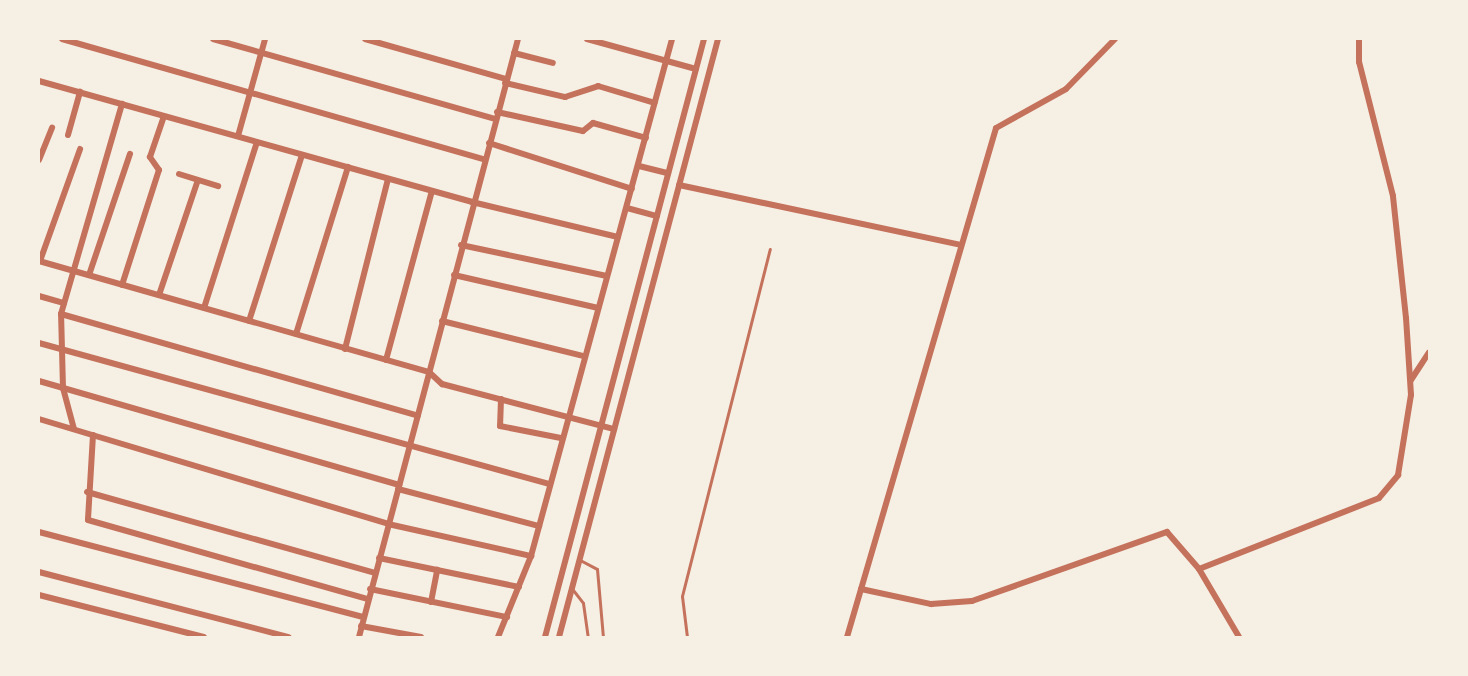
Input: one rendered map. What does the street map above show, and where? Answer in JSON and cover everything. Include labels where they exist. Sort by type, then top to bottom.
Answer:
[{"type":"street","points":[[62,39],[484,159]]},
{"type":"street","points":[[213,39],[496,116],[583,131],[593,123],[646,138]]},
{"type":"street","points":[[237,136],[264,39]]},
{"type":"street","points":[[365,39],[565,98],[598,86],[655,103]]},
{"type":"street","points":[[358,637],[418,416],[472,202],[518,39]]},
{"type":"street","points":[[587,39],[696,69]]},
{"type":"street","points":[[498,637],[531,556],[566,416],[639,166],[672,39]]},
{"type":"street","points":[[545,637],[704,39]]},
{"type":"street","points":[[559,637],[718,39]]},
{"type":"street","points":[[847,637],[996,128],[1066,89],[1115,39]]},
{"type":"street","points":[[1198,569],[1313,528],[1388,493],[1398,475],[1411,381],[1393,196],[1359,62],[1359,39]]},
{"type":"street","points":[[514,53],[554,63]]},
{"type":"street","points":[[39,81],[472,202],[618,237]]},
{"type":"street","points":[[68,135],[80,92]]},
{"type":"street","points":[[74,429],[63,388],[59,348],[61,314],[122,104]]},
{"type":"street","points":[[122,285],[159,170],[150,157],[164,116]]},
{"type":"street","points":[[39,160],[52,127]]},
{"type":"street","points":[[204,308],[257,142]]},
{"type":"street","points":[[489,142],[632,189]]},
{"type":"street","points":[[80,149],[39,261],[429,372],[442,384],[614,429]]},
{"type":"street","points":[[89,275],[130,154]]},
{"type":"street","points":[[249,321],[302,154]]},
{"type":"street","points":[[639,166],[668,173]]},
{"type":"street","points":[[296,334],[348,167]]},
{"type":"street","points":[[179,174],[218,186]]},
{"type":"street","points":[[345,348],[388,178]]},
{"type":"street","points":[[159,295],[198,180]]},
{"type":"street","points":[[679,185],[961,245]]},
{"type":"street","points":[[386,360],[432,191]]},
{"type":"street","points":[[627,208],[657,216]]},
{"type":"street","points":[[649,243],[663,247]]},
{"type":"street","points":[[461,245],[607,276]]},
{"type":"street","points":[[644,262],[658,265]]},
{"type":"street","points":[[454,275],[598,308]]},
{"type":"street","points":[[39,296],[64,303]]},
{"type":"street","points":[[61,314],[418,416]]},
{"type":"street","points":[[442,321],[583,356]]},
{"type":"street","points":[[39,343],[549,484]]},
{"type":"street","points":[[1411,381],[1429,352]]},
{"type":"street","points":[[39,381],[538,526]]},
{"type":"street","points":[[501,399],[502,427],[561,438]]},
{"type":"street","points":[[39,419],[388,524],[531,556]]},
{"type":"street","points":[[93,435],[87,492],[88,520],[368,598]]},
{"type":"street","points":[[87,492],[375,573]]},
{"type":"street","points":[[39,532],[363,617]]},
{"type":"street","points":[[861,589],[931,604],[972,601],[1167,532],[1198,569],[1239,637]]},
{"type":"street","points":[[566,557],[579,560]]},
{"type":"street","points":[[379,558],[519,587]]},
{"type":"street","points":[[431,602],[437,570]]},
{"type":"street","points":[[39,572],[290,637]]},
{"type":"street","points":[[370,590],[507,617]]},
{"type":"street","points":[[39,595],[204,637]]},
{"type":"street","points":[[361,626],[421,637]]},
{"type":"lane","points":[[687,637],[682,596],[770,249]]},
{"type":"lane","points":[[579,560],[597,569],[603,637]]},
{"type":"lane","points":[[572,588],[583,603],[588,637]]}]
